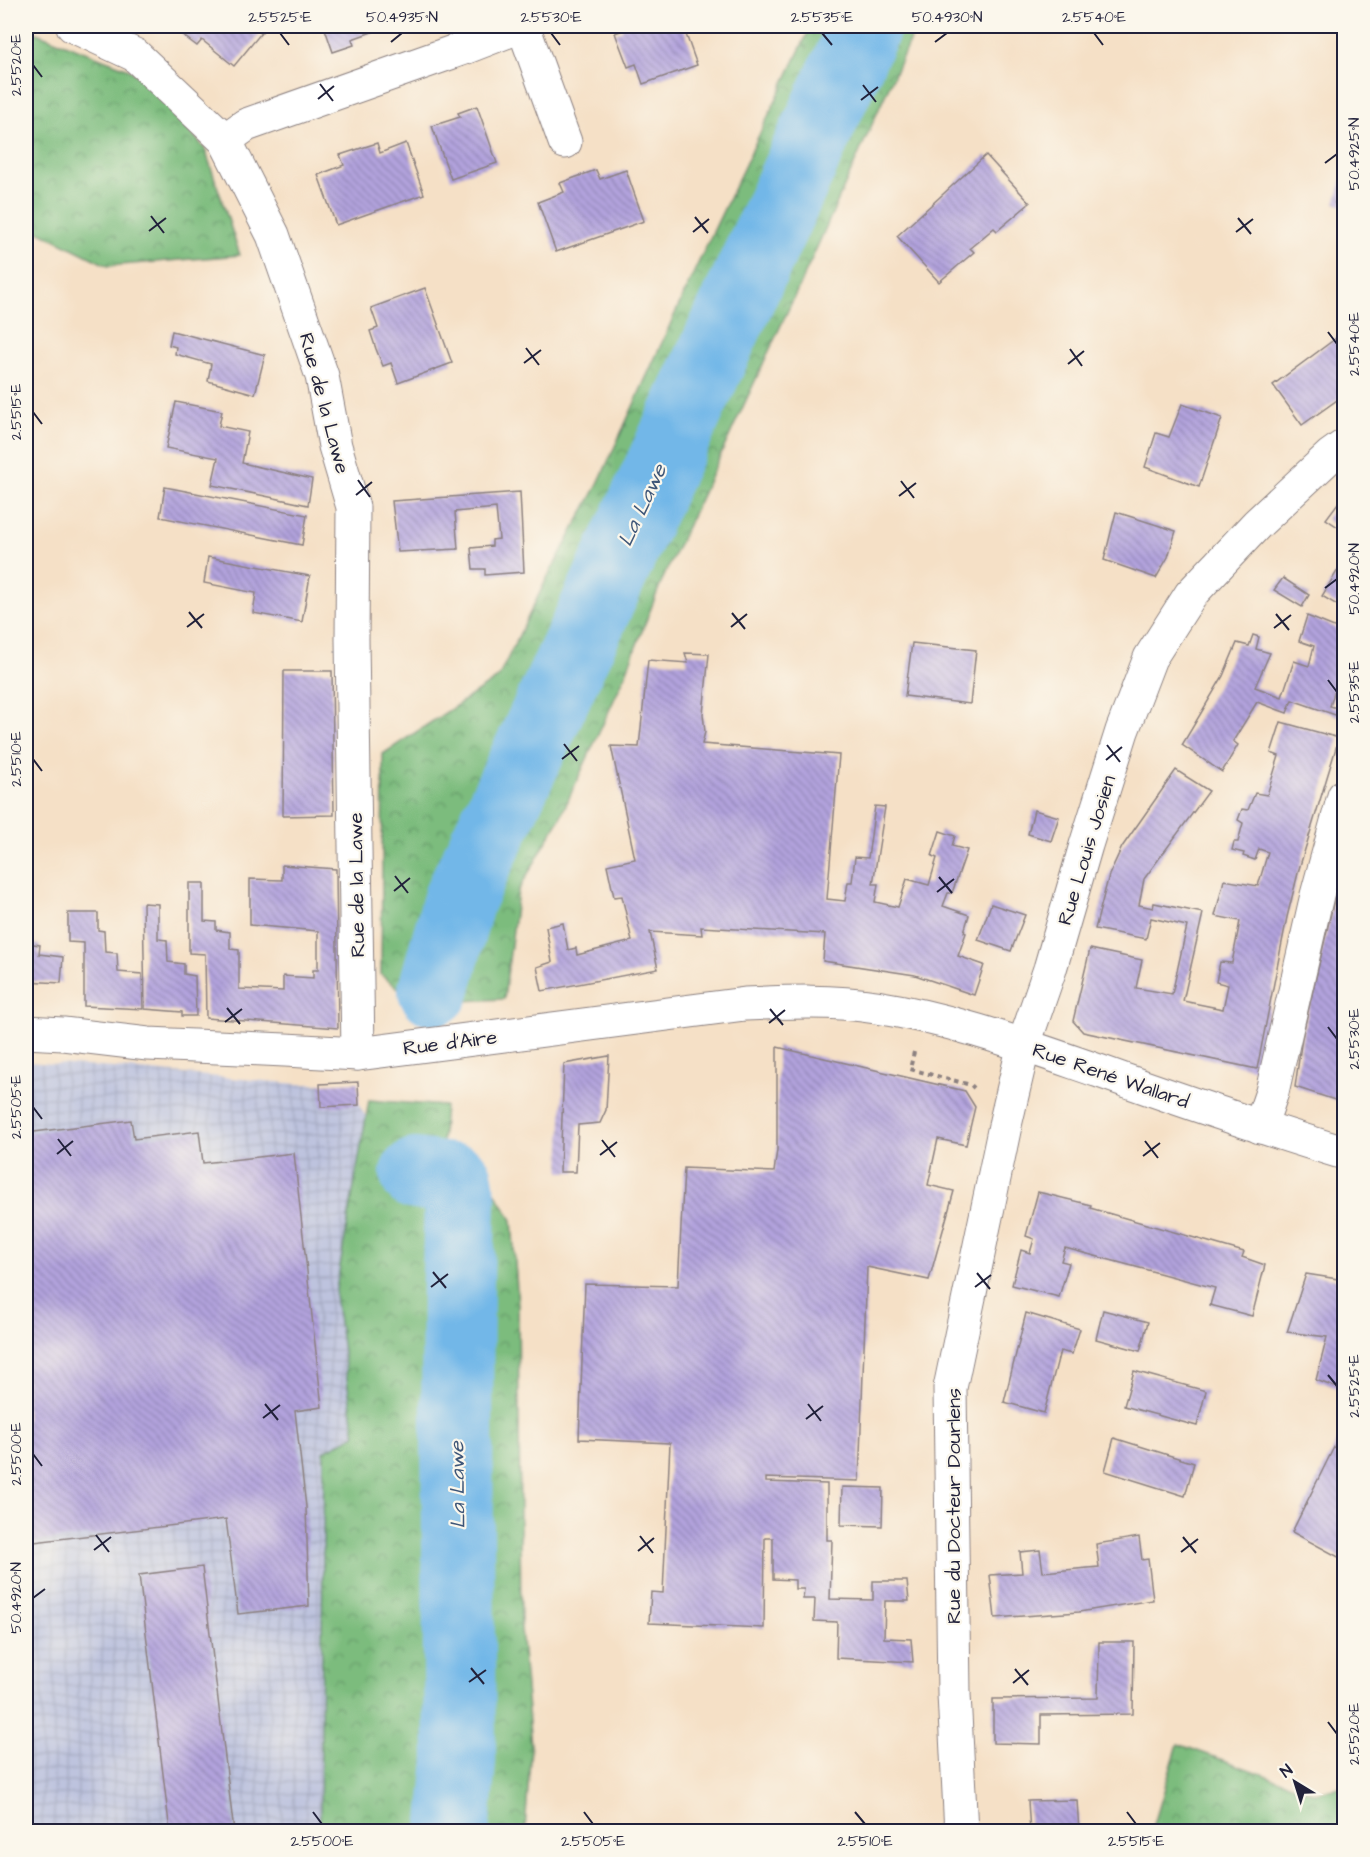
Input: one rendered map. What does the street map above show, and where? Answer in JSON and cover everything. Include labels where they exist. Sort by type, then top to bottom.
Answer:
[{"type":"street","name":"Rue de la Lawe","points":[[73,26],[135,55],[225,140],[273,235],[322,376],[335,446],[353,507],[352,639],[358,1054]]},
{"type":"street","points":[[225,140],[246,125],[522,26],[565,142]]},
{"type":"street","name":"Rue Louis Josien","points":[[1024,1044],[1050,969],[1122,731],[1150,658],[1191,594],[1257,524],[1330,456],[1344,446]]},
{"type":"street","points":[[1260,1126],[1272,1092],[1317,896],[1344,796]]},
{"type":"street","name":"Rue d'Aire","points":[[26,1032],[148,1044],[358,1054],[745,1004],[805,1001],[874,1006]]},
{"type":"street","name":"Rue René Wallard","points":[[874,1006],[924,1016],[1024,1044],[1344,1153]]},
{"type":"street","name":"Rue du Docteur Dourlens","points":[[961,1832],[954,1694],[950,1388],[1024,1044]]},
{"type":"path","points":[[924,1016],[910,1069],[971,1085],[1006,1121]]},
{"type":"shaded area","points":[[26,1062],[320,1084],[322,1107],[359,1105],[366,1117],[335,1295],[355,1435],[321,1713],[320,1831],[26,1831]]},
{"type":"green space","points":[[811,26],[916,26],[810,263],[660,585],[624,678],[559,820],[518,891],[504,999],[418,1003],[381,975],[383,754],[498,678],[548,576],[596,488],[693,274]]},
{"type":"green space","points":[[26,29],[129,69],[162,97],[205,149],[240,255],[108,266],[26,225]]},
{"type":"green space","points":[[369,1100],[445,1106],[439,1180],[490,1184],[512,1220],[518,1304],[521,1628],[531,1746],[525,1831],[320,1831],[324,1451],[355,1435],[335,1295]]},
{"type":"green space","points":[[1178,1744],[1315,1793],[1344,1786],[1344,1831],[1152,1831]]},
{"type":"building","points":[[188,26],[266,27],[234,66],[202,40],[197,46],[181,34]]},
{"type":"building","points":[[324,26],[389,26],[352,39],[354,45],[333,52]]},
{"type":"building","points":[[621,26],[683,26],[697,65],[643,84],[636,64],[628,67],[615,33],[623,30]]},
{"type":"building","points":[[477,106],[497,163],[451,179],[432,126],[460,117],[458,113]]},
{"type":"building","points":[[377,143],[380,153],[406,143],[424,194],[336,225],[318,175],[344,165],[340,155]]},
{"type":"building","points":[[986,155],[1030,203],[997,231],[994,228],[970,248],[974,252],[939,282],[897,236]]},
{"type":"building","points":[[596,170],[600,179],[626,170],[644,221],[556,252],[538,202],[564,192],[560,183]]},
{"type":"building","points":[[1344,173],[1344,206],[1335,203]]},
{"type":"building","points":[[425,288],[452,363],[398,383],[391,363],[383,366],[376,349],[370,331],[378,328],[371,308]]},
{"type":"building","points":[[172,331],[265,355],[255,394],[208,381],[211,364],[175,354],[176,347],[169,345]]},
{"type":"building","points":[[1339,336],[1344,343],[1344,395],[1302,425],[1273,385]]},
{"type":"building","points":[[176,402],[222,411],[219,426],[248,432],[242,463],[312,479],[308,505],[212,485],[218,458],[166,448]]},
{"type":"building","points":[[1182,404],[1222,418],[1199,487],[1145,467],[1156,433],[1169,437]]},
{"type":"building","points":[[165,487],[307,515],[302,545],[160,517]]},
{"type":"building","points":[[520,492],[524,572],[485,575],[485,569],[473,569],[471,548],[492,546],[492,540],[499,539],[496,508],[455,512],[458,549],[398,552],[392,501]]},
{"type":"building","points":[[1344,495],[1344,531],[1326,519]]},
{"type":"building","points":[[1116,512],[1176,531],[1168,557],[1156,578],[1104,560]]},
{"type":"building","points":[[208,557],[310,576],[302,622],[253,613],[256,593],[204,583]]},
{"type":"building","points":[[1344,560],[1344,604],[1342,608],[1322,596]]},
{"type":"building","points":[[1283,578],[1309,595],[1302,607],[1274,590]]},
{"type":"building","points":[[1307,616],[1344,631],[1344,662],[1330,706],[1344,710],[1344,718],[1292,700],[1287,713],[1257,702],[1233,741],[1238,745],[1222,772],[1182,745],[1223,676],[1237,643],[1249,646],[1253,635],[1259,637],[1256,649],[1270,653],[1255,687],[1282,697],[1294,661],[1309,666],[1314,646],[1299,641]]},
{"type":"building","points":[[912,643],[976,650],[970,704],[905,696]]},
{"type":"building","points":[[685,653],[709,654],[703,714],[705,732],[702,744],[839,755],[827,899],[845,901],[848,882],[852,882],[855,857],[868,858],[875,806],[885,807],[873,884],[878,884],[875,902],[898,907],[907,879],[929,885],[937,858],[932,856],[940,831],[955,836],[952,846],[967,850],[952,893],[948,893],[943,906],[969,915],[958,956],[984,965],[974,995],[915,975],[823,961],[825,934],[701,927],[702,935],[650,932],[658,969],[542,991],[537,967],[552,962],[546,927],[563,923],[568,950],[576,948],[577,955],[632,941],[622,896],[614,897],[607,865],[635,859],[611,746],[639,747],[648,660],[688,663]]},
{"type":"building","points":[[284,671],[332,671],[334,815],[283,816]]},
{"type":"building","points":[[1281,722],[1339,738],[1299,869],[1287,917],[1257,1069],[1083,1032],[1073,1021],[1090,949],[1142,960],[1136,988],[1172,994],[1187,926],[1151,918],[1146,939],[1095,929],[1109,875],[1122,847],[1176,770],[1209,791],[1144,879],[1139,905],[1153,908],[1154,903],[1203,913],[1183,1001],[1223,1009],[1228,985],[1216,982],[1220,962],[1232,963],[1240,921],[1215,916],[1224,880],[1258,886],[1268,852],[1259,849],[1255,860],[1243,856],[1244,853],[1232,850],[1234,842],[1238,842],[1243,823],[1238,820],[1242,809],[1248,810],[1255,793],[1267,795],[1279,756],[1271,753]]},
{"type":"building","points":[[1034,810],[1059,817],[1051,841],[1028,834]]},
{"type":"building","points":[[1344,857],[1344,1103],[1295,1087],[1302,1038]]},
{"type":"building","points":[[282,865],[336,869],[338,1028],[206,1018],[205,954],[189,953],[189,883],[204,883],[204,921],[216,922],[216,930],[230,932],[230,949],[239,950],[239,989],[283,991],[283,976],[313,978],[313,970],[318,970],[318,931],[250,925],[250,879],[282,880]]},
{"type":"building","points":[[143,903],[158,904],[158,939],[167,940],[168,962],[184,964],[184,974],[195,976],[196,1016],[182,1016],[182,1012],[145,1009]]},
{"type":"building","points":[[991,904],[1025,915],[1011,951],[978,940]]},
{"type":"building","points":[[68,913],[98,913],[98,930],[104,931],[105,952],[117,953],[118,972],[142,974],[143,1009],[84,1006],[84,943],[68,942]]},
{"type":"building","points":[[26,943],[40,945],[39,954],[63,957],[61,983],[26,981]]},
{"type":"building","points":[[777,1047],[965,1091],[975,1107],[966,1145],[938,1139],[928,1185],[954,1191],[929,1280],[867,1267],[859,1481],[766,1478],[766,1482],[827,1484],[827,1540],[832,1540],[830,1599],[873,1600],[873,1581],[907,1581],[909,1601],[885,1601],[884,1638],[911,1639],[913,1662],[836,1658],[837,1622],[814,1621],[815,1599],[803,1599],[804,1589],[795,1589],[795,1580],[773,1579],[773,1538],[765,1538],[764,1628],[649,1623],[651,1592],[663,1593],[670,1443],[579,1439],[585,1284],[678,1286],[684,1168],[774,1172],[777,1150]]},
{"type":"building","points":[[609,1056],[606,1110],[600,1123],[578,1125],[576,1172],[560,1172],[564,1064]]},
{"type":"building","points":[[358,1082],[359,1105],[321,1107],[320,1084]]},
{"type":"building","points":[[131,1120],[134,1139],[199,1131],[203,1163],[294,1153],[322,1407],[295,1411],[306,1507],[309,1606],[238,1614],[226,1519],[26,1543],[26,1133]]},
{"type":"building","points":[[1038,1192],[1091,1205],[1090,1208],[1244,1252],[1242,1257],[1265,1265],[1252,1316],[1210,1305],[1215,1288],[1065,1248],[1061,1261],[1069,1263],[1059,1297],[1012,1285],[1021,1250],[1030,1253],[1034,1239],[1026,1236]]},
{"type":"building","points":[[1306,1274],[1344,1280],[1344,1376],[1340,1389],[1316,1380],[1327,1337],[1287,1332]]},
{"type":"building","points":[[1103,1310],[1148,1322],[1140,1351],[1096,1339]]},
{"type":"building","points":[[1026,1313],[1080,1329],[1072,1354],[1060,1351],[1044,1413],[1004,1402]]},
{"type":"building","points":[[1134,1371],[1206,1391],[1197,1426],[1124,1406]]},
{"type":"building","points":[[1344,1427],[1344,1501],[1340,1511],[1344,1513],[1344,1560],[1292,1532]]},
{"type":"building","points":[[1114,1438],[1194,1463],[1185,1496],[1105,1471]]},
{"type":"building","points":[[842,1487],[883,1488],[882,1526],[841,1525]]},
{"type":"building","points":[[1139,1537],[1142,1560],[1148,1559],[1153,1600],[1079,1612],[995,1618],[990,1575],[1022,1573],[1020,1552],[1040,1550],[1043,1572],[1099,1567],[1096,1544]]},
{"type":"building","points":[[202,1567],[234,1832],[170,1832],[139,1575]]},
{"type":"building","points":[[1099,1642],[1134,1642],[1133,1714],[1041,1715],[1041,1744],[993,1743],[993,1699],[1098,1698]]},
{"type":"building","points":[[1077,1800],[1079,1832],[1030,1832],[1028,1801]]},
{"type":"waterway","name":"La Lawe","points":[[434,990],[459,899],[865,26]]},
{"type":"waterway","name":"La Lawe","points":[[416,1174],[457,1180],[460,1197],[457,1428],[460,1761],[453,1832]]}]
